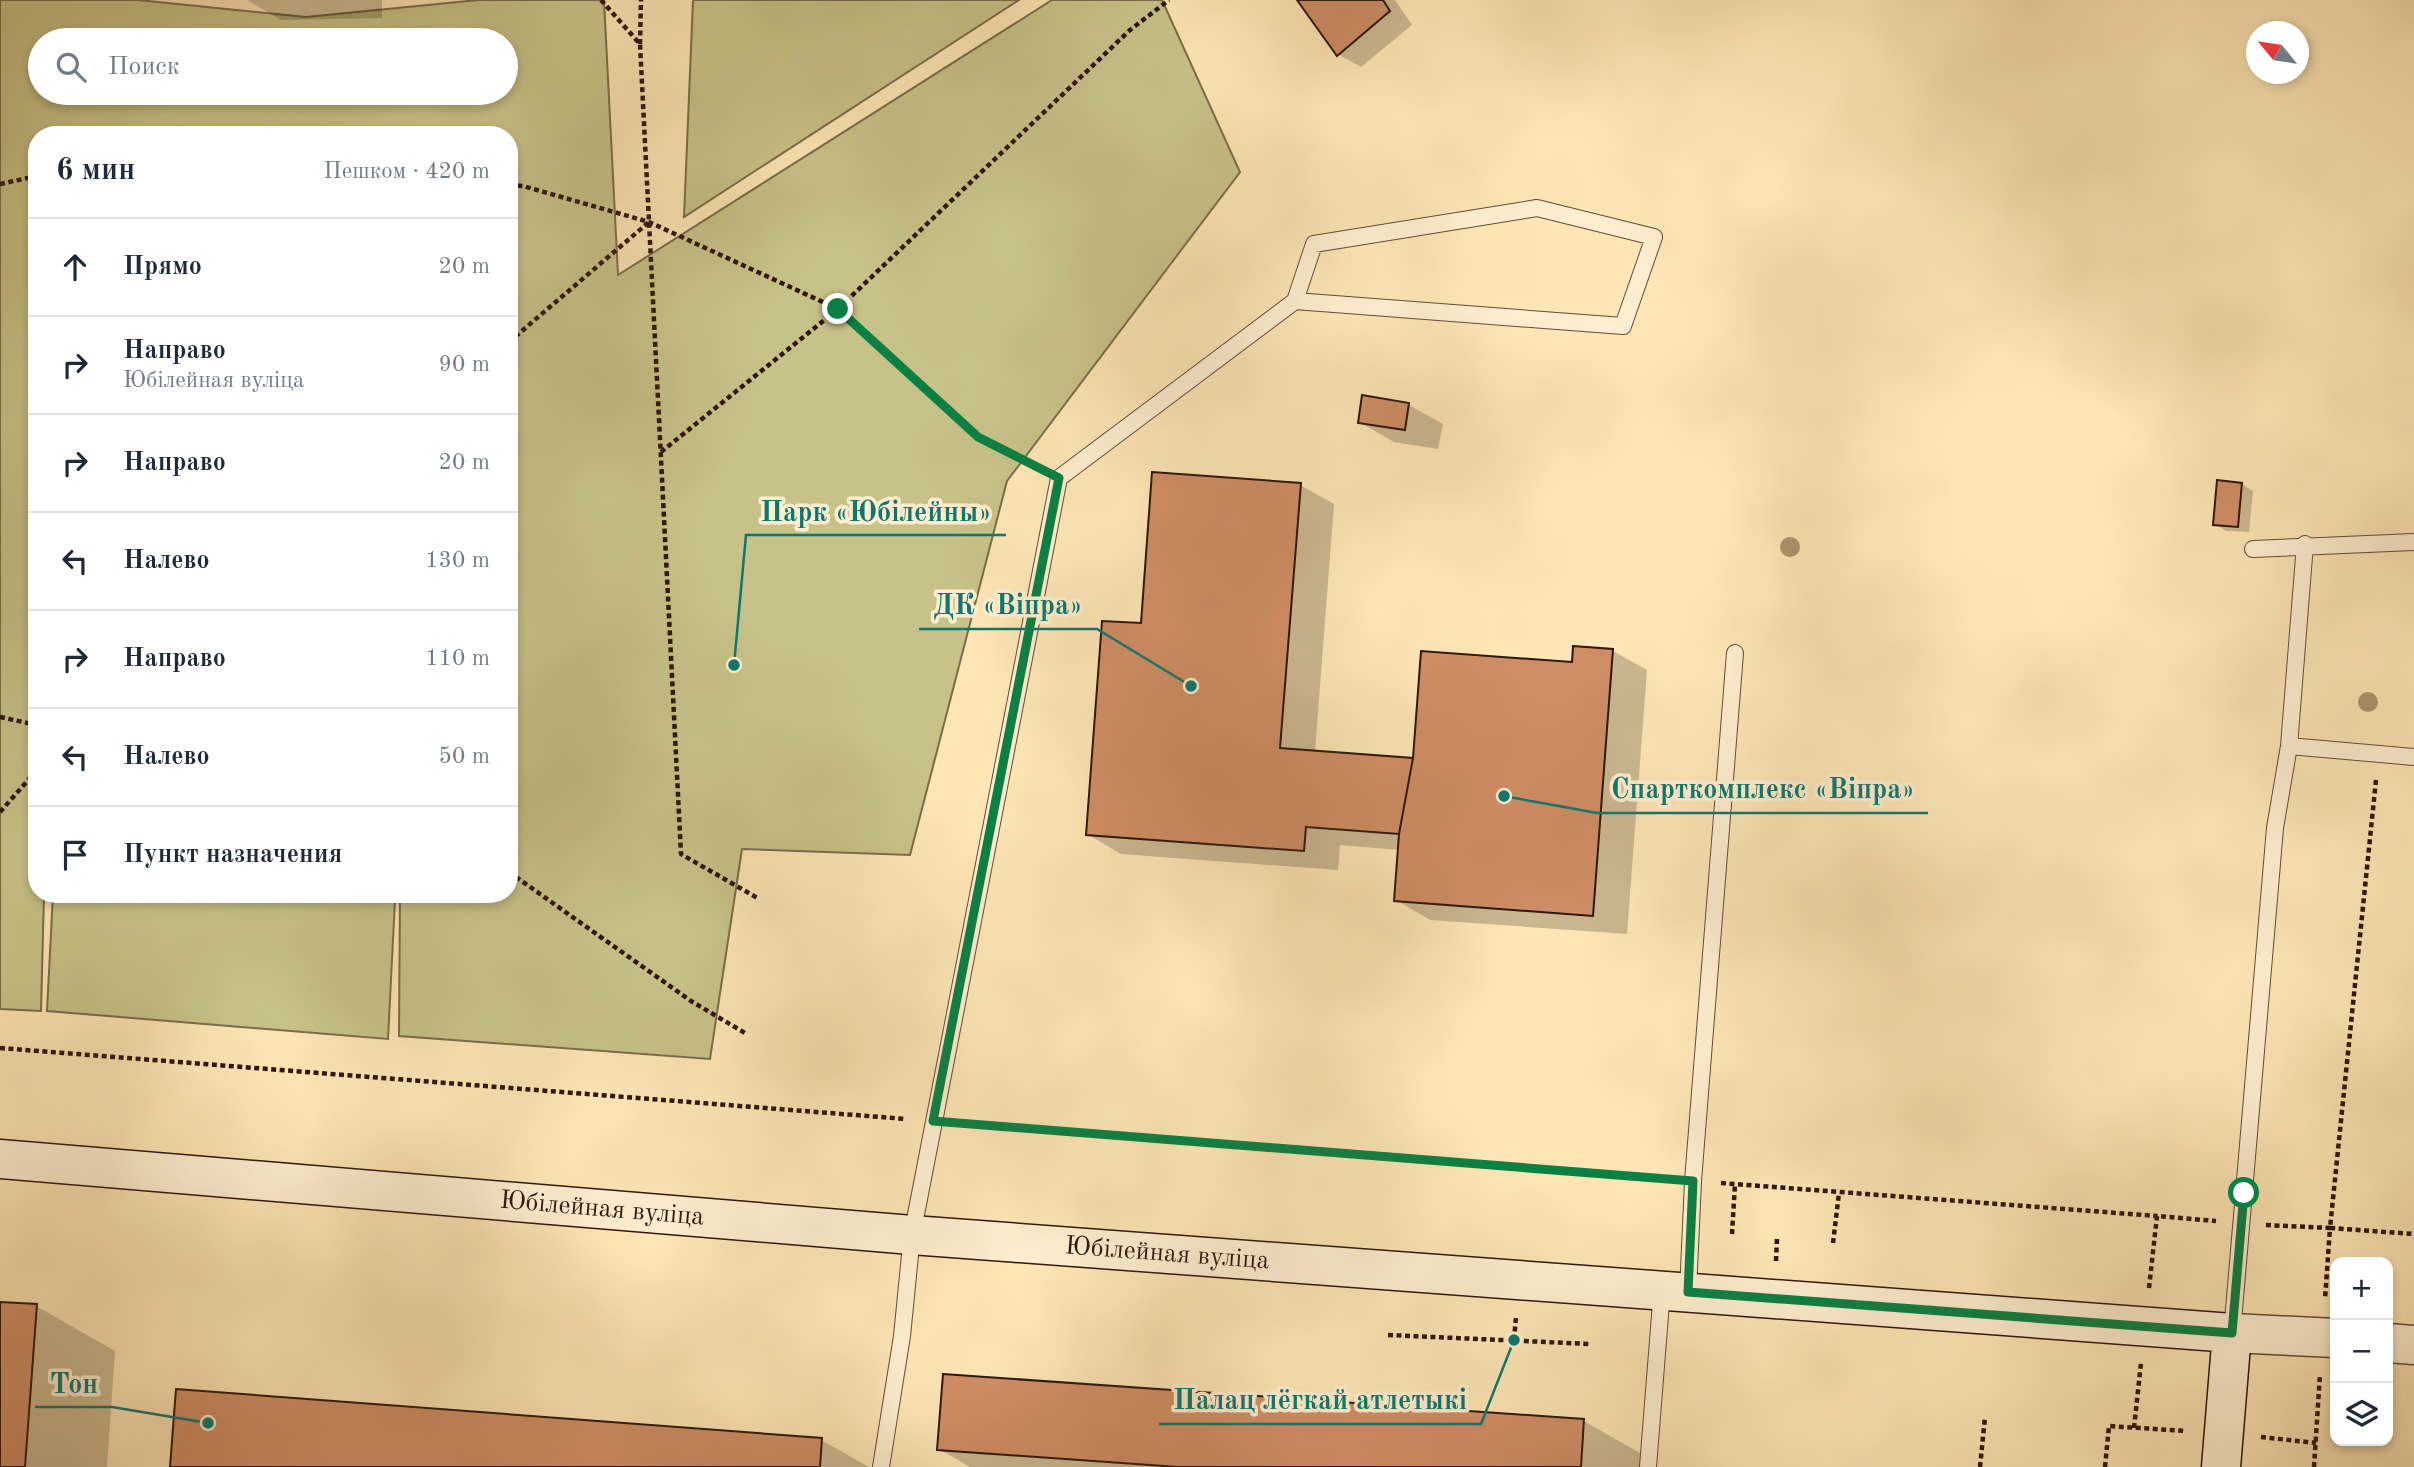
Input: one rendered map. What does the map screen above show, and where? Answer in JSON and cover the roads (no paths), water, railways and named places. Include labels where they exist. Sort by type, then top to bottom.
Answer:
[{"type":"main road","name":"Юбілейная вуліца","points":[[0,1158],[912,1235],[2232,1333],[2330,1338]]},
{"type":"main road","points":[[2221,1467],[2232,1333]]},
{"type":"main road","points":[[2393,1343],[2414,1345]]},
{"type":"lane","points":[[881,1467],[902,1336],[912,1235],[1059,478],[1295,301],[1314,244],[1537,208],[1654,237],[1623,326],[1295,301]]},
{"type":"lane","points":[[2253,549],[2305,544],[2414,542]]},
{"type":"lane","points":[[2232,1333],[2275,828],[2289,747],[2305,544]]},
{"type":"lane","points":[[1648,1467],[1693,1181],[1735,653]]},
{"type":"lane","points":[[2289,747],[2414,757]]},
{"type":"place","name":"Парк «Юбілейны»","points":[[734,665]]},
{"type":"place","name":"ДК «Віпра»","points":[[1191,686]]},
{"type":"place","name":"Спарткомплекс «Віпра»","points":[[1504,796]]},
{"type":"place","name":"Палац лёгкай атлетыкі","points":[[1514,1340]]},
{"type":"place","name":"Тон","points":[[208,1423]]}]
